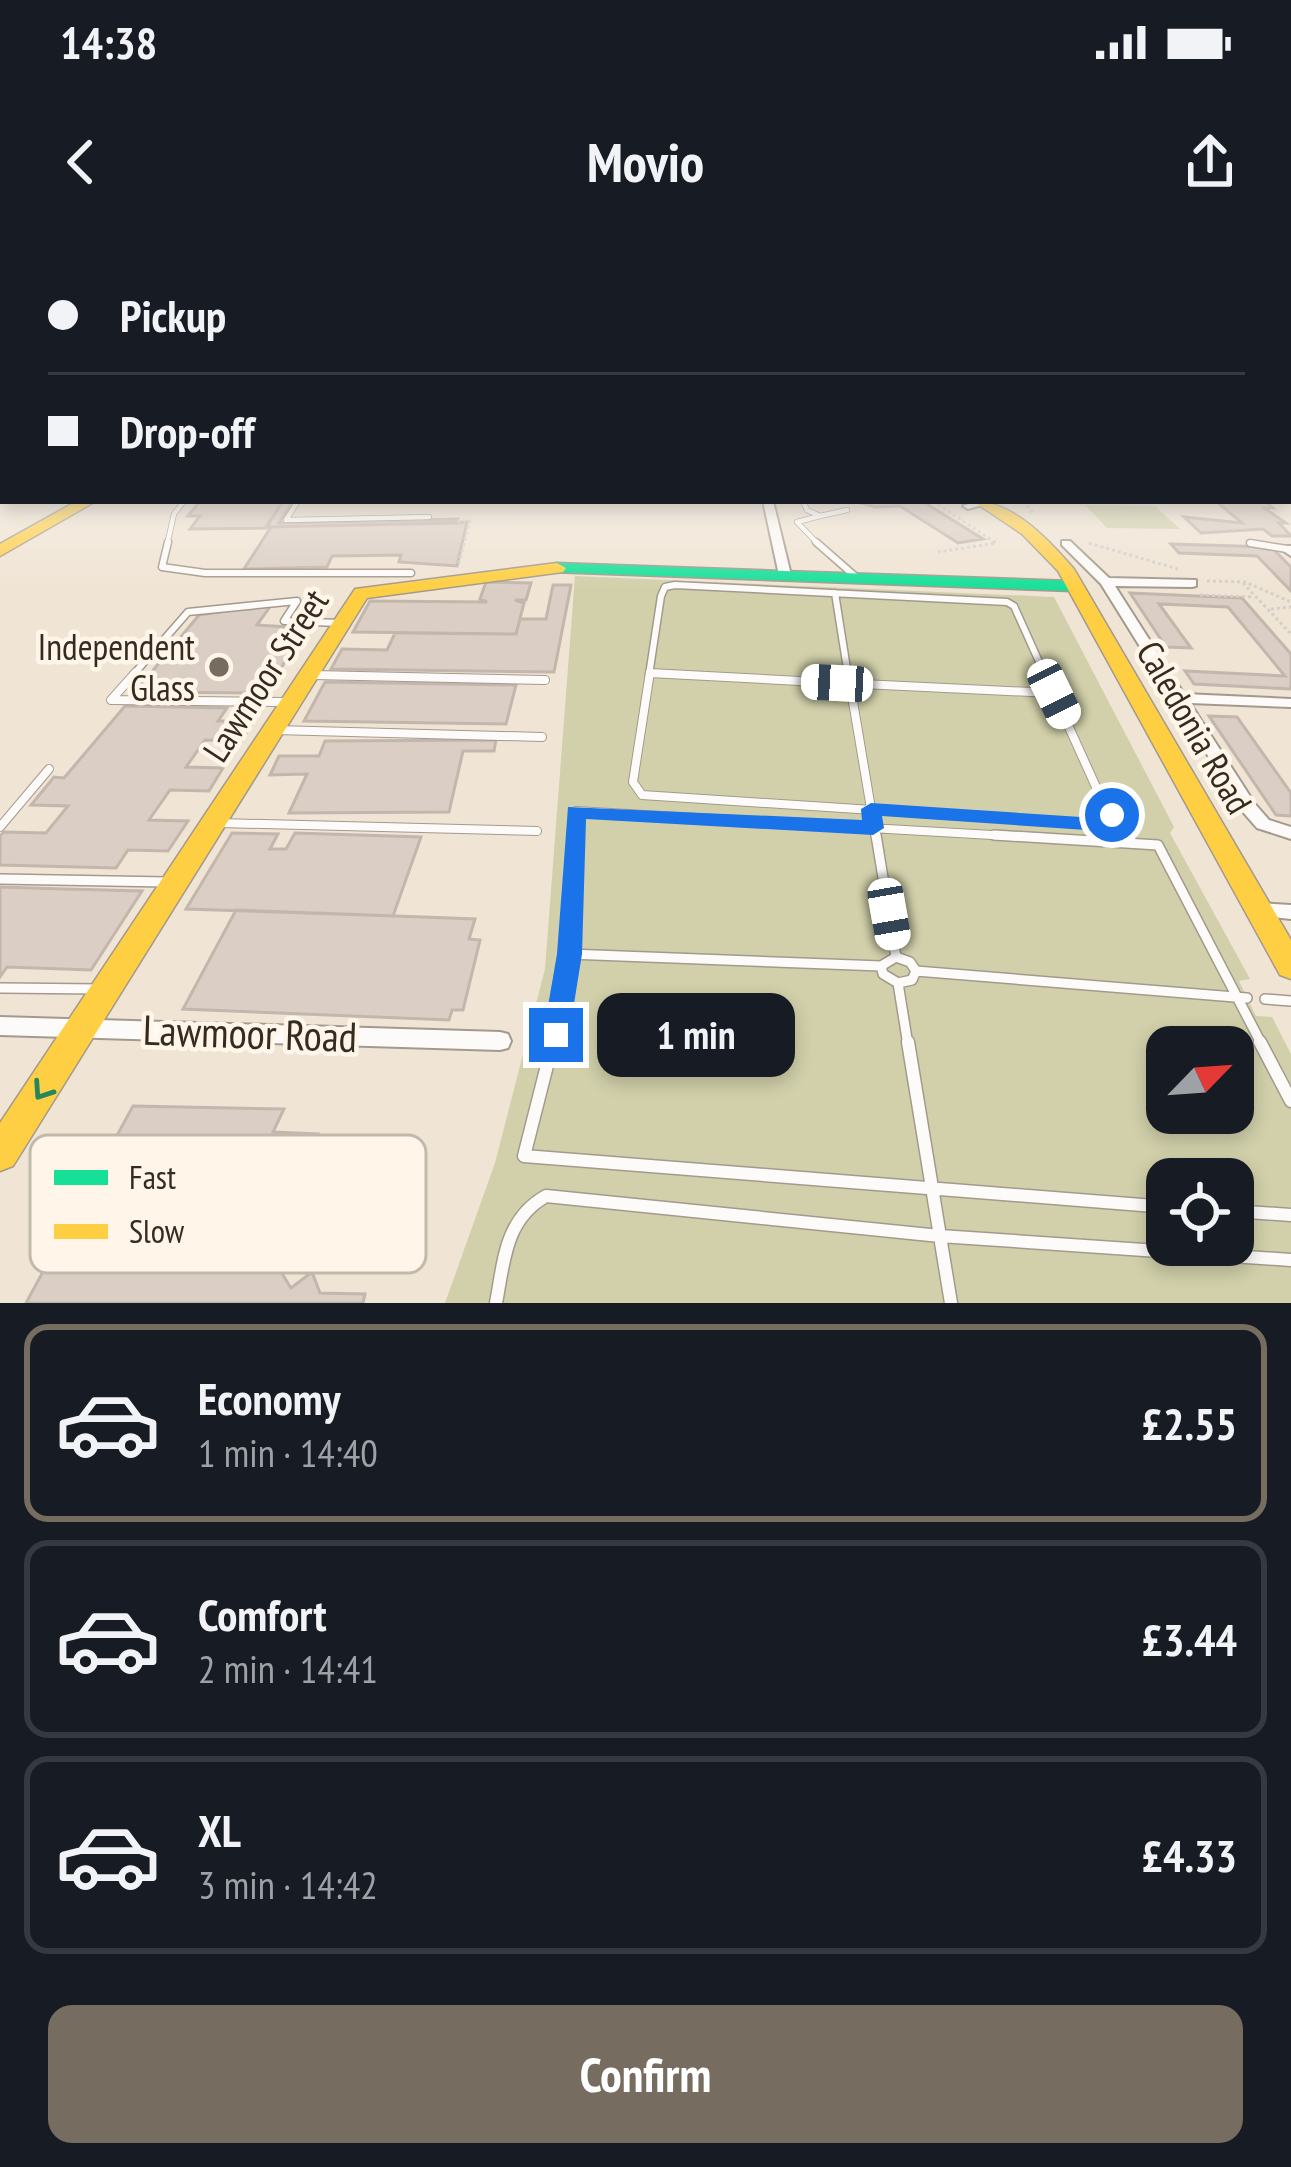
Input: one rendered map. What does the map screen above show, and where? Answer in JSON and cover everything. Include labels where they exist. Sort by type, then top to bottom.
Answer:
[{"type":"main road","points":[[0,535],[56,504]]},
{"type":"main road","points":[[0,551],[83,504]]},
{"type":"main road","name":"Caledonia Road","points":[[980,504],[1050,551],[1291,967]]},
{"type":"main road","name":"Lawmoor Street","points":[[0,1154],[362,593],[565,567],[1072,586]]},
{"type":"street","points":[[769,504],[784,575]]},
{"type":"street","points":[[1066,543],[1106,582],[1249,808],[1263,824],[1291,833]]},
{"type":"street","points":[[1106,582],[1194,579]]},
{"type":"street","points":[[1181,698],[1291,703]]},
{"type":"street","points":[[1259,910],[1291,912]]},
{"type":"street","name":"Lawmoor Road","points":[[0,1026],[500,1041]]},
{"type":"lane","points":[[182,504],[174,514],[162,567],[205,573],[411,573]]},
{"type":"lane","points":[[296,504],[286,520],[429,517]]},
{"type":"lane","points":[[804,504],[820,516]]},
{"type":"lane","points":[[847,510],[797,522],[857,578]]},
{"type":"lane","points":[[1250,543],[1290,550]]},
{"type":"lane","points":[[668,585],[835,593],[1007,602],[1112,815],[1107,823],[637,792],[633,782],[662,589],[668,585]]},
{"type":"lane","points":[[835,593],[849,677]]},
{"type":"lane","points":[[291,702],[111,700],[188,612],[298,601],[284,621],[342,623]]},
{"type":"lane","points":[[650,673],[837,683],[851,690]]},
{"type":"lane","points":[[309,674],[545,680]]},
{"type":"lane","points":[[837,683],[849,677]]},
{"type":"lane","points":[[849,677],[862,684],[1054,694]]},
{"type":"lane","points":[[851,690],[862,684]]},
{"type":"lane","points":[[851,690],[896,957]]},
{"type":"lane","points":[[273,730],[542,736]]},
{"type":"lane","points":[[0,827],[49,769]]},
{"type":"lane","points":[[1146,1205],[524,1156],[556,1035],[569,954],[576,812],[1158,845],[1243,998],[1291,1101]]},
{"type":"lane","points":[[212,823],[537,831]]},
{"type":"lane","points":[[0,879],[175,882]]},
{"type":"lane","points":[[569,954],[880,966],[896,957],[910,962],[916,971]]},
{"type":"lane","points":[[880,966],[883,974],[898,983],[912,980],[916,971]]},
{"type":"lane","points":[[916,971],[1243,998]]},
{"type":"lane","points":[[898,983],[951,1303]]},
{"type":"lane","points":[[0,988],[107,988]]},
{"type":"lane","points":[[1265,999],[1291,1001]]},
{"type":"lane","points":[[496,1303],[514,1219],[529,1203],[546,1196],[940,1236],[1291,1260]]},
{"type":"lane","points":[[1254,1212],[1291,1215]]},
{"type":"path","points":[[938,504],[996,543],[938,552]]},
{"type":"path","points":[[458,521],[470,520],[458,570]]},
{"type":"path","points":[[1066,543],[1085,542],[1178,569]]},
{"type":"path","points":[[1194,579],[1242,582],[1291,604]]},
{"type":"path","points":[[1213,580],[1203,582],[1214,595]]},
{"type":"path","points":[[1242,582],[1290,633]]},
{"type":"path","points":[[1269,609],[1291,604]]},
{"type":"green space","points":[[1085,505],[1155,506],[1180,529],[1107,528]]},
{"type":"green space","points":[[575,576],[1054,597],[1174,827],[1170,833],[1250,979],[1239,981],[1256,1016],[1272,1017],[1291,1054],[1291,1303],[445,1303],[495,1163],[545,969]]},
{"type":"building","points":[[198,504],[281,504],[266,528],[190,529],[200,516],[188,516]]},
{"type":"building","points":[[281,504],[291,504],[279,523],[458,519],[457,523],[266,527]]},
{"type":"building","points":[[865,504],[927,504],[983,539],[958,543],[900,506]]},
{"type":"building","points":[[1220,504],[1268,504],[1273,508],[1264,508],[1286,523],[1279,523],[1291,536],[1272,536],[1263,529],[1201,533],[1184,517],[1242,523]]},
{"type":"building","points":[[467,522],[457,566],[399,562],[401,555],[332,556],[327,567],[244,569],[271,527]]},
{"type":"building","points":[[1171,544],[1271,547],[1291,567],[1291,591],[1257,556],[1179,553]]},
{"type":"building","points":[[486,582],[531,583],[526,600],[515,600],[524,603],[516,634],[353,632],[370,601],[487,602],[480,599]]},
{"type":"building","points":[[553,585],[571,585],[554,672],[331,669],[342,649],[387,650],[395,633],[516,634],[520,619],[546,619]]},
{"type":"building","points":[[1130,593],[1242,598],[1291,654],[1291,689],[1194,684],[1185,671],[1285,676],[1228,607],[1159,604],[1191,648],[1166,647]]},
{"type":"building","name":"Independent Glass","points":[[272,604],[257,625],[289,627],[279,640],[299,641],[264,693],[135,692],[199,615]]},
{"type":"building","points":[[325,682],[516,685],[506,724],[304,721]]},
{"type":"building","points":[[125,706],[227,708],[218,721],[254,721],[241,741],[205,740],[186,767],[223,768],[209,791],[170,790],[149,820],[188,821],[168,851],[128,850],[116,868],[0,865],[0,836],[4,832],[46,833],[68,806],[31,805],[54,777],[64,778]]},
{"type":"building","points":[[1209,716],[1237,717],[1291,793],[1291,816],[1276,815]]},
{"type":"building","points":[[496,740],[494,751],[463,751],[449,812],[289,813],[307,774],[270,775],[279,756],[319,756],[325,741]]},
{"type":"building","points":[[232,833],[278,834],[270,849],[286,849],[295,833],[421,837],[393,916],[186,909]]},
{"type":"building","points":[[0,887],[142,891],[91,970],[7,967],[0,977]]},
{"type":"building","points":[[236,910],[475,919],[469,939],[480,940],[463,1010],[452,1010],[449,1020],[183,1009]]},
{"type":"building","points":[[133,1106],[284,1109],[273,1132],[318,1134],[318,1135],[117,1135]]},
{"type":"building","points":[[42,1273],[282,1273],[291,1288],[312,1273],[320,1293],[365,1294],[363,1303],[26,1303]]},
{"type":"traffic: fast","points":[[557,568],[1072,586]]},
{"type":"traffic: slow","points":[[0,551],[83,504]]},
{"type":"traffic: slow","points":[[986,504],[1028,531],[1065,569],[1291,967]]},
{"type":"traffic: slow","points":[[0,1154],[361,593],[557,568]]},
{"type":"place","name":"Independent Glass","points":[[219,667]]},
{"type":"route","points":[[556,1035],[569,954],[576,812],[873,828],[871,809],[1101,825],[1112,815]]}]
